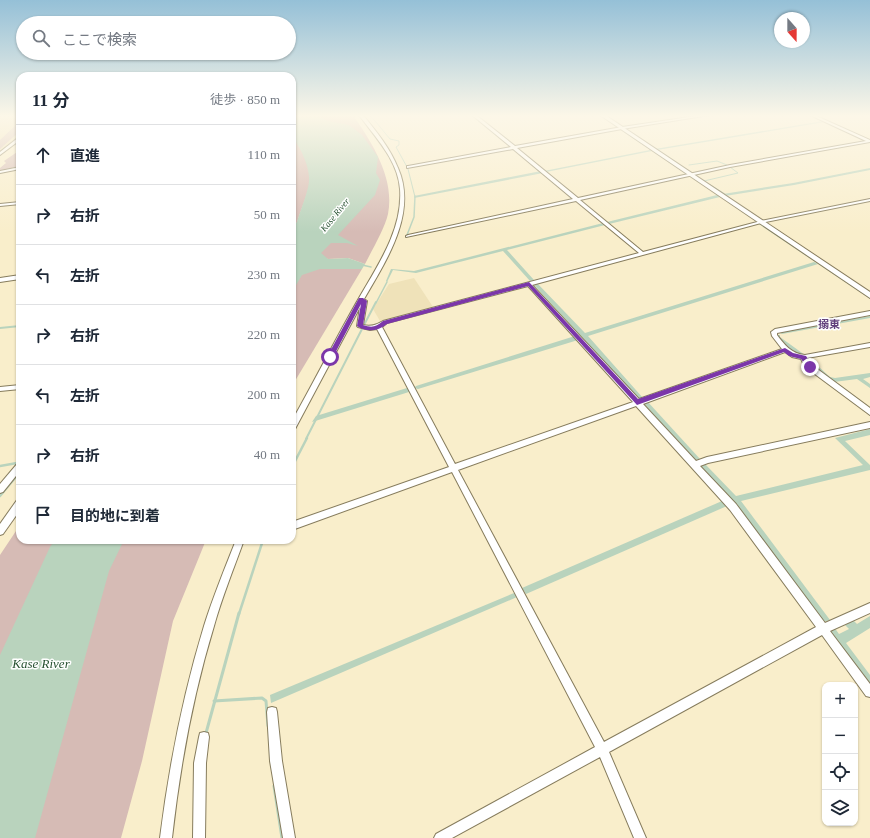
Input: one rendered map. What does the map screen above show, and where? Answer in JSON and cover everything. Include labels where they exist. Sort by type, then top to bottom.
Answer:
[{"type":"street","points":[[296,420],[392,241],[400,219],[403,199],[400,178],[388,154]]},
{"type":"street","points":[[408,167],[480,154]]},
{"type":"street","points":[[521,154],[642,253]]},
{"type":"street","points":[[661,154],[870,296]]},
{"type":"street","points":[[408,236],[691,174],[799,154]]},
{"type":"street","points":[[0,172],[16,169]]},
{"type":"street","points":[[361,299],[364,301],[360,326],[371,330],[379,327],[385,322],[642,253],[761,222],[870,200]]},
{"type":"street","points":[[0,205],[16,203]]},
{"type":"street","points":[[0,280],[16,278]]},
{"type":"street","points":[[529,284],[733,507],[870,692]]},
{"type":"street","points":[[870,313],[777,330],[774,332],[774,335],[785,350],[791,354],[804,358],[811,355],[870,345]]},
{"type":"street","points":[[379,327],[602,749],[640,838]]},
{"type":"street","points":[[296,525],[785,350]]},
{"type":"street","points":[[804,358],[810,367],[870,412]]},
{"type":"street","points":[[0,389],[16,387]]},
{"type":"street","points":[[694,465],[707,460],[870,425]]},
{"type":"street","points":[[0,490],[16,471]]},
{"type":"street","points":[[0,531],[16,509]]},
{"type":"street","points":[[166,838],[179,748],[194,683],[210,625],[239,544]]},
{"type":"street","points":[[440,838],[823,628],[870,608]]},
{"type":"street","points":[[272,712],[276,761],[289,838]]},
{"type":"street","points":[[199,838],[200,763],[204,737]]},
{"type":"shaded area","points":[[16,154],[16,167],[0,171],[0,168],[6,163],[4,161]]},
{"type":"shaded area","points":[[296,154],[321,154],[296,225]]},
{"type":"shaded area","points":[[312,154],[376,154],[385,174],[388,187],[388,214],[365,264],[348,258],[328,259],[314,255],[332,236]]},
{"type":"shaded area","points":[[316,267],[353,267],[362,269],[296,379],[296,278]]},
{"type":"shaded area","points":[[414,278],[433,307],[380,321],[373,309],[389,284]]},
{"type":"shaded area","points":[[16,531],[16,544],[63,544],[0,683],[0,555]]},
{"type":"shaded area","points":[[115,544],[204,544],[173,621],[142,761],[121,838],[24,838]]},
{"type":"water","name":"Kase River","points":[[302,154],[376,154],[378,157],[376,173],[380,180],[375,195],[338,235],[358,246],[347,243],[331,243],[321,253],[328,259],[348,258],[365,264],[362,269],[320,269],[302,275],[296,285],[296,223],[309,184],[308,169]]},
{"type":"water","points":[[629,154],[636,154],[546,172],[544,171]]},
{"type":"water","points":[[870,168],[870,170],[794,185],[725,196],[723,194],[793,183]]},
{"type":"water","points":[[541,171],[543,173],[414,198],[414,196]]},
{"type":"water","points":[[717,195],[720,197],[609,224],[607,222]]},
{"type":"water","points":[[603,223],[605,225],[507,250],[534,280],[530,281],[503,251],[416,273],[393,270],[387,282],[386,281],[391,269],[414,271]]},
{"type":"water","points":[[814,262],[818,264],[588,336],[643,398],[639,399],[533,284],[537,283],[585,333]]},
{"type":"water","points":[[870,316],[870,318],[782,334],[779,332]]},
{"type":"water","points":[[777,335],[780,335],[780,337],[809,358],[830,377],[835,378],[870,373],[870,377],[863,379],[870,384],[870,388],[857,379],[834,382],[791,352]]},
{"type":"water","points":[[575,336],[578,340],[418,389],[414,388],[416,386]]},
{"type":"water","points":[[407,388],[410,389],[409,392],[312,422],[316,416]]},
{"type":"water","points":[[647,401],[700,459],[696,460],[643,403]]},
{"type":"water","points":[[870,429],[870,435],[845,441],[870,465],[870,470],[741,501],[830,620],[823,622],[733,501],[701,466],[705,464],[736,496],[863,465],[835,438]]},
{"type":"water","points":[[722,501],[727,506],[526,594],[522,588]]},
{"type":"water","name":"Kase River","points":[[52,544],[122,544],[109,571],[35,838],[0,838],[0,655]]},
{"type":"water","points":[[514,593],[517,597],[271,703],[270,695]]},
{"type":"water","points":[[870,616],[870,628],[846,643],[870,675],[870,686],[830,633],[830,629],[834,627],[839,634],[849,629],[845,625],[853,620],[857,624]]},
{"type":"waterway","points":[[400,154],[407,167]]},
{"type":"waterway","points":[[657,154],[687,174]]},
{"type":"waterway","points":[[689,165],[717,161],[727,165]]},
{"type":"waterway","points":[[725,194],[704,181],[738,173],[730,167]]},
{"type":"waterway","points":[[408,169],[415,197]]},
{"type":"waterway","points":[[689,175],[722,197]]},
{"type":"waterway","points":[[721,196],[757,221]]},
{"type":"waterway","points":[[407,235],[414,217],[415,197]]},
{"type":"waterway","points":[[760,224],[870,298]]},
{"type":"waterway","points":[[362,265],[371,267]]},
{"type":"waterway","points":[[376,303],[387,282]]},
{"type":"waterway","points":[[364,325],[376,302]]},
{"type":"waterway","points":[[0,328],[16,326]]},
{"type":"waterway","points":[[306,439],[362,329]]},
{"type":"waterway","points":[[296,459],[307,438]]},
{"type":"waterway","points":[[0,466],[16,463]]},
{"type":"waterway","points":[[0,496],[16,477]]},
{"type":"waterway","points":[[239,614],[262,544]]},
{"type":"waterway","points":[[215,701],[239,613]]},
{"type":"waterway","points":[[215,701],[262,698],[266,701],[268,726]]},
{"type":"waterway","points":[[206,733],[215,701]]},
{"type":"waterway","points":[[274,786],[282,838]]},
{"type":"district","name":"搦東","points":[[829,324]]},
{"type":"route","points":[[330,357],[361,299],[364,301],[360,326],[371,330],[379,327],[385,322],[529,284],[637,402],[785,350],[788,353],[804,358],[810,367]]}]
